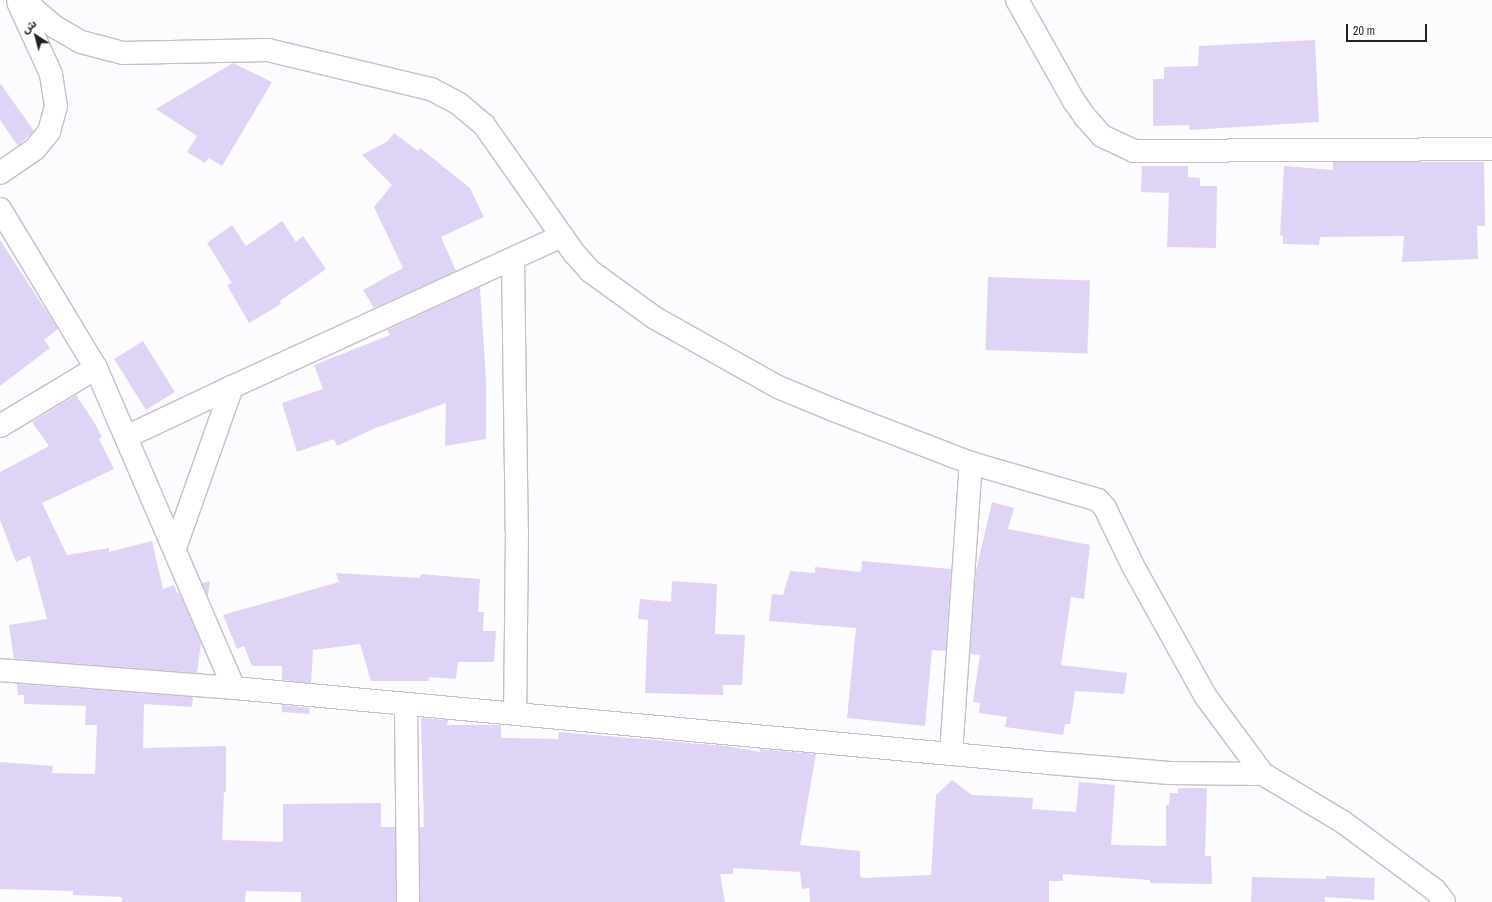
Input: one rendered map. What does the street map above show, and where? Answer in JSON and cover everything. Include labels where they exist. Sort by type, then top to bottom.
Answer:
[{"type":"street","points":[[0,173],[35,149],[49,132],[56,106],[50,74],[17,0]]},
{"type":"street","points":[[23,0],[55,27],[81,42],[123,53],[268,50],[431,89],[459,104],[484,125],[578,258],[608,286],[655,318],[720,356],[778,386],[971,463],[1102,502],[1133,566],[1206,697],[1263,774],[1343,822],[1435,890],[1444,902]]},
{"type":"street","points":[[1017,0],[1074,101],[1086,118],[1102,136],[1134,151],[1492,149]]},
{"type":"street","points":[[0,209],[96,368],[175,548],[234,688]]},
{"type":"street","points":[[126,437],[232,387],[513,260],[562,236]]},
{"type":"street","points":[[513,260],[517,531],[515,714]]},
{"type":"street","points":[[0,426],[96,368]]},
{"type":"street","points":[[175,548],[232,387]]},
{"type":"street","points":[[951,754],[971,463]]},
{"type":"street","points":[[0,670],[234,688],[1170,773],[1263,774]]},
{"type":"street","points":[[406,704],[408,902]]},
{"type":"building","points":[[1315,40],[1319,122],[1189,130],[1189,125],[1153,126],[1153,79],[1164,79],[1164,67],[1198,66],[1199,46]]},
{"type":"building","points":[[233,63],[272,82],[222,166],[209,158],[205,163],[187,152],[197,136],[156,109]]},
{"type":"building","points":[[0,83],[34,131],[18,146],[0,120]]},
{"type":"building","points":[[394,133],[418,151],[420,148],[470,188],[484,217],[441,237],[456,271],[374,308],[363,290],[403,268],[374,207],[392,185],[362,155],[388,141]]},
{"type":"building","points":[[1333,162],[1484,162],[1485,226],[1477,226],[1478,259],[1402,262],[1404,236],[1320,237],[1319,245],[1283,244],[1283,236],[1280,235],[1284,166],[1333,170]]},
{"type":"building","points":[[1142,166],[1188,166],[1188,177],[1200,178],[1200,186],[1217,186],[1216,248],[1167,247],[1169,193],[1141,192]]},
{"type":"building","points":[[282,221],[296,242],[303,236],[326,269],[280,301],[281,304],[249,323],[227,285],[232,283],[207,243],[232,225],[246,246]]},
{"type":"building","points":[[0,240],[58,329],[44,340],[50,348],[0,386]]},
{"type":"building","points":[[988,277],[1090,281],[1087,354],[985,350]]},
{"type":"building","points":[[480,287],[486,380],[486,439],[445,446],[446,403],[373,429],[337,446],[334,439],[297,452],[282,403],[323,389],[314,365],[390,335],[387,330]]},
{"type":"building","points":[[143,341],[175,392],[146,410],[114,359]]},
{"type":"building","points":[[76,395],[102,437],[99,439],[114,469],[42,503],[67,555],[109,548],[109,552],[152,541],[163,589],[174,585],[177,593],[179,592],[201,643],[197,673],[14,659],[9,625],[47,619],[30,556],[16,562],[0,520],[0,472],[49,446],[32,422]]},
{"type":"building","points":[[992,502],[1014,508],[1008,529],[1090,545],[1084,599],[1071,597],[1061,665],[1127,673],[1124,694],[1075,691],[1070,724],[1065,724],[1063,735],[1005,727],[1007,717],[979,713],[980,703],[973,702],[980,655],[970,654],[976,571]]},
{"type":"building","points":[[862,561],[951,569],[946,651],[932,650],[925,726],[847,718],[856,628],[769,621],[772,594],[783,595],[790,571],[815,573],[815,567],[861,572]]},
{"type":"building","points":[[336,573],[420,578],[421,574],[480,579],[478,612],[484,612],[483,631],[496,631],[494,662],[458,662],[456,679],[429,677],[429,681],[371,681],[360,644],[313,650],[311,683],[282,680],[282,666],[252,666],[244,646],[237,649],[223,615],[339,582]]},
{"type":"building","points":[[210,581],[208,596],[202,583]]},
{"type":"building","points":[[672,581],[717,584],[715,634],[745,635],[742,685],[723,685],[723,695],[645,693],[648,620],[638,619],[640,599],[671,602]]},
{"type":"building","points":[[17,684],[193,697],[192,707],[144,704],[143,748],[226,746],[226,792],[224,792],[222,840],[283,842],[283,804],[381,803],[381,827],[395,827],[396,902],[301,902],[301,892],[246,891],[245,902],[122,902],[122,897],[73,895],[73,891],[0,889],[0,762],[53,766],[52,773],[95,774],[97,725],[85,725],[86,706],[24,704],[24,695],[18,695]]},
{"type":"building","points":[[282,705],[310,708],[309,714],[282,712]]},
{"type":"building","points":[[421,718],[448,720],[447,725],[501,725],[501,738],[558,739],[559,732],[726,746],[760,752],[760,749],[816,754],[800,845],[860,851],[860,876],[863,878],[931,875],[936,795],[952,780],[972,795],[1033,798],[1032,809],[1076,812],[1079,782],[1115,785],[1111,845],[1166,846],[1166,805],[1169,805],[1170,793],[1178,793],[1178,788],[1207,788],[1205,856],[1211,856],[1212,884],[1150,883],[1150,880],[1063,874],[1063,881],[1049,881],[1049,902],[810,902],[809,888],[802,889],[800,872],[733,868],[733,874],[720,874],[725,902],[420,902],[420,827],[424,827]]},
{"type":"building","points":[[1326,876],[1375,878],[1374,900],[1325,897],[1325,902],[1251,902],[1252,877],[1326,879]]}]
